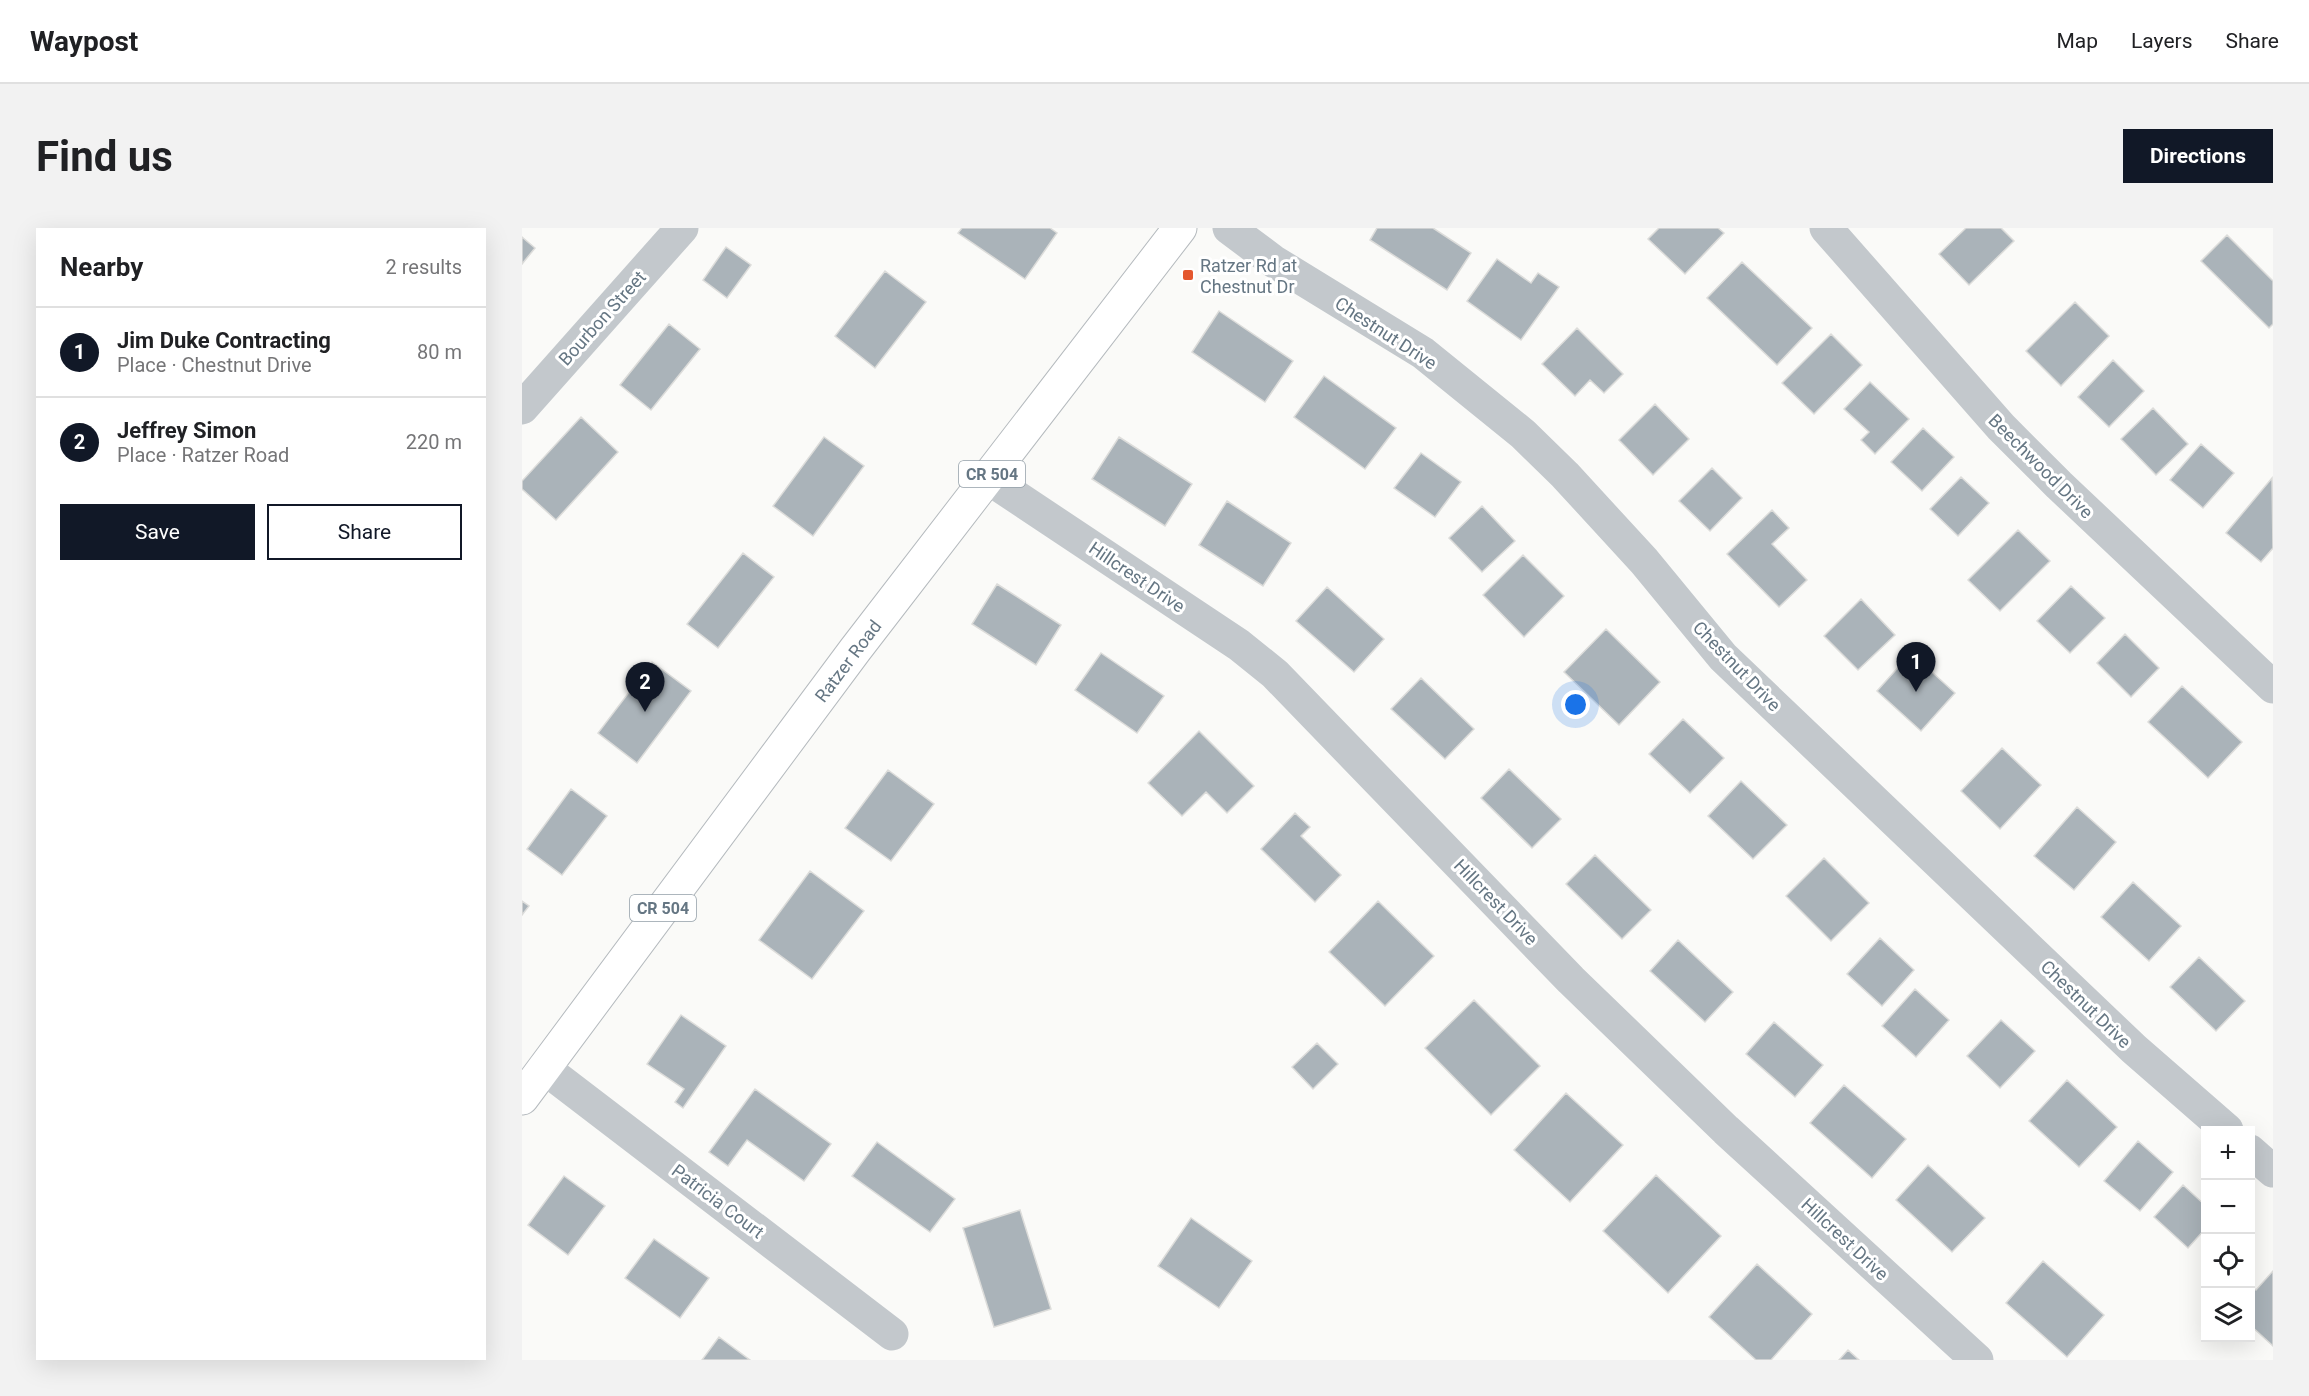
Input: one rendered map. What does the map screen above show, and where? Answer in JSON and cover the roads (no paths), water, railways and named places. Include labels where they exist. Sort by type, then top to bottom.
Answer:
[{"type":"main road","name":"Ratzer Road","points":[[522,1098],[855,650],[1180,228]]},
{"type":"street","name":"Bourbon Street","points":[[522,408],[682,228]]},
{"type":"street","name":"Chestnut Drive","points":[[1229,228],[1273,261],[1423,353],[1523,434],[1565,475],[1644,561],[1723,657],[2134,1049],[2221,1126]]},
{"type":"street","name":"Beechwood Drive","points":[[1826,228],[2001,427],[2059,485],[2273,687]]},
{"type":"street","name":"Hillcrest Drive","points":[[988,478],[1229,639],[1275,674],[1571,980],[1726,1130],[1977,1360]]},
{"type":"street","name":"Patricia Court","points":[[544,1068],[892,1334]]},
{"type":"street","points":[[2255,1155],[2273,1171]]},
{"type":"place","name":"Ratzer Rd at Chestnut Dr","points":[[1188,275]]},
{"type":"place","name":"Jim Duke Contracting","points":[[1916,692]]},
{"type":"place","name":"Jeffrey Simon","points":[[645,712]]}]
